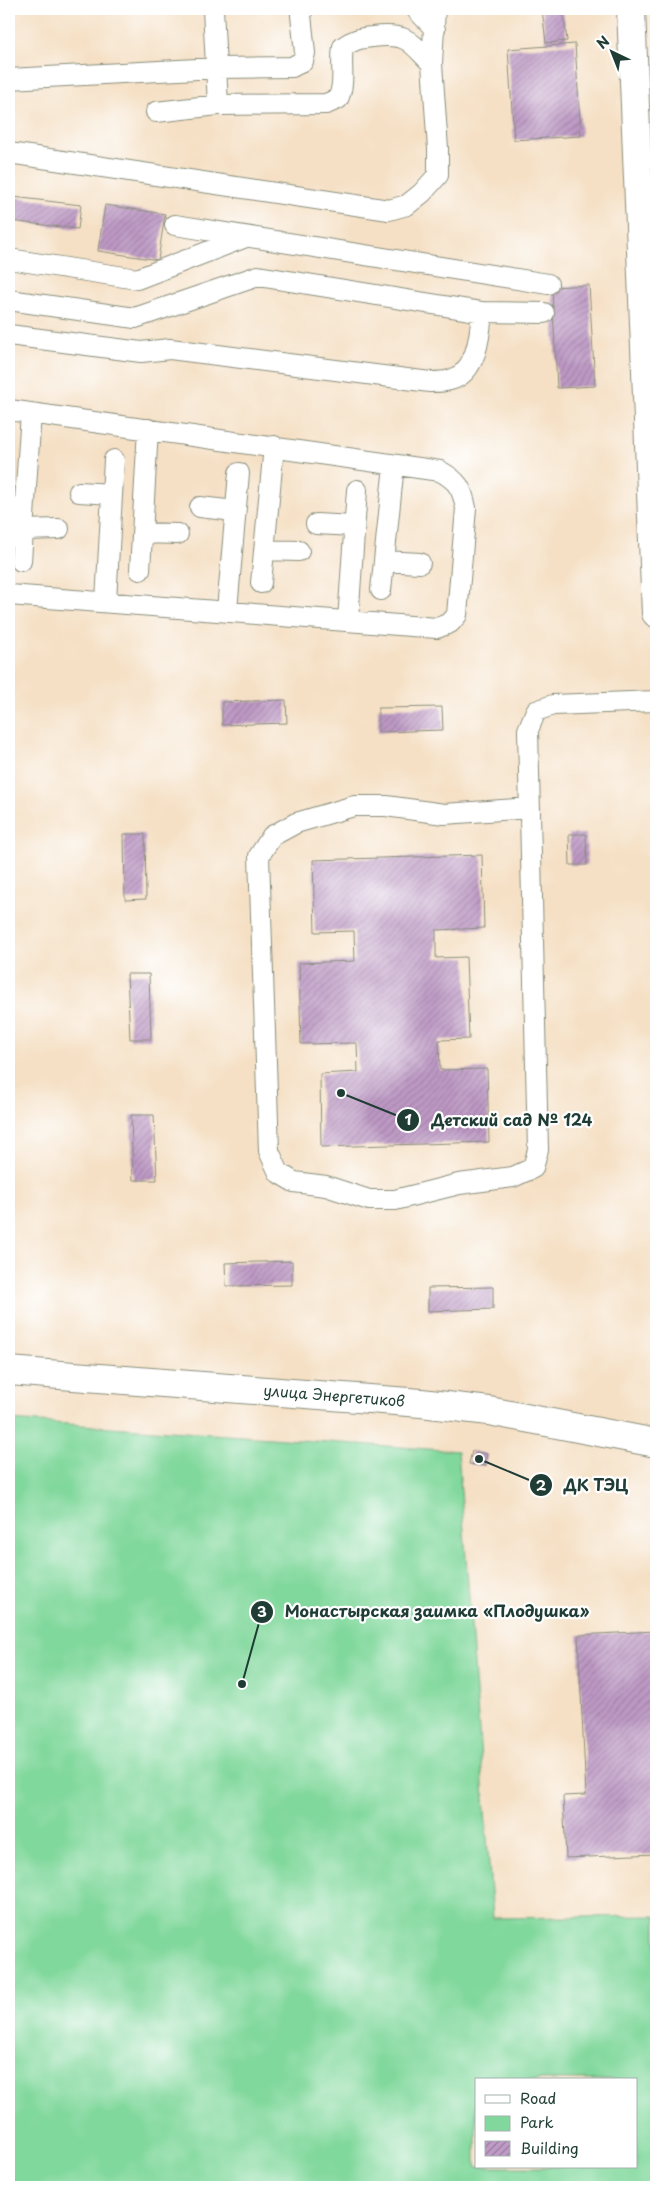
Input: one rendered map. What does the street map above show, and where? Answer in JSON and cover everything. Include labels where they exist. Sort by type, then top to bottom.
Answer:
[{"type":"street","points":[[631,9],[650,350],[656,613]]},
{"type":"street","name":"улица Энергетиков","points":[[9,1371],[421,1403],[490,1411],[656,1443]]},
{"type":"lane","points":[[213,9],[218,105]]},
{"type":"lane","points":[[9,79],[292,66],[303,61],[305,53],[303,9]]},
{"type":"lane","points":[[416,9],[434,29]]},
{"type":"lane","points":[[9,153],[388,210],[407,205],[422,193],[438,175],[432,64],[435,9]]},
{"type":"lane","points":[[156,112],[218,105],[326,104],[338,99],[343,88],[341,60],[343,47],[355,39],[395,34],[413,44],[432,64]]},
{"type":"lane","points":[[176,225],[548,284]]},
{"type":"lane","points":[[9,259],[137,279],[247,236]]},
{"type":"lane","points":[[9,300],[135,318],[258,276],[482,312],[544,313]]},
{"type":"lane","points":[[9,335],[141,352],[170,349],[430,382],[451,380],[467,370],[476,351],[482,312]]},
{"type":"lane","points":[[9,410],[440,471],[455,479],[463,494],[466,508],[457,615],[450,622],[437,628],[227,610],[9,595]]},
{"type":"lane","points":[[21,561],[30,413]]},
{"type":"lane","points":[[140,570],[148,429]]},
{"type":"lane","points":[[261,583],[274,446]]},
{"type":"lane","points":[[106,602],[114,460]]},
{"type":"lane","points":[[382,590],[394,464]]},
{"type":"lane","points":[[227,610],[239,473]]},
{"type":"lane","points":[[348,621],[357,490]]},
{"type":"lane","points":[[79,492],[112,494]]},
{"type":"lane","points":[[200,507],[235,510]]},
{"type":"lane","points":[[316,524],[354,526]]},
{"type":"lane","points":[[23,530],[59,529]]},
{"type":"lane","points":[[142,533],[178,534]]},
{"type":"lane","points":[[264,550],[299,551]]},
{"type":"lane","points":[[384,561],[420,563]]},
{"type":"lane","points":[[530,808],[444,814],[386,806],[354,806],[296,823],[272,836],[259,856],[269,1152],[279,1173],[294,1182],[326,1186],[368,1200],[395,1200],[459,1184],[513,1177],[533,1168],[538,1150],[530,808],[528,730],[536,711],[553,705],[656,700]]},
{"type":"green space","points":[[9,1420],[458,1451],[493,1918],[656,1916],[656,2187],[9,2187]]},
{"type":"building","points":[[542,9],[563,9],[567,41],[546,43]]},
{"type":"building","points":[[575,44],[581,136],[514,140],[508,49]]},
{"type":"building","points":[[13,197],[81,205],[78,229],[10,221]]},
{"type":"building","points":[[105,205],[165,214],[158,260],[98,251]]},
{"type":"building","points":[[589,285],[595,386],[557,388],[552,287]]},
{"type":"building","points":[[286,700],[287,723],[222,725],[222,702]]},
{"type":"building","points":[[442,707],[443,730],[378,732],[378,708]]},
{"type":"building","points":[[124,834],[145,834],[146,899],[125,900]]},
{"type":"building","points":[[569,834],[586,834],[587,865],[570,865]]},
{"type":"building","points":[[482,855],[484,928],[436,930],[436,958],[466,957],[469,1039],[439,1040],[440,1070],[487,1069],[489,1142],[321,1147],[320,1074],[358,1072],[357,1043],[301,1044],[299,963],[355,961],[354,931],[315,932],[313,860]]},
{"type":"building","points":[[127,974],[149,974],[151,1039],[130,1039]]},
{"type":"building","points":[[131,1115],[154,1115],[157,1180],[133,1180]]},
{"type":"building","points":[[292,1261],[292,1285],[226,1286],[225,1263]]},
{"type":"building","points":[[493,1287],[493,1309],[428,1311],[428,1288]]},
{"type":"building","points":[[472,1451],[487,1454],[485,1466],[469,1464]]},
{"type":"building","points":[[656,1631],[656,1854],[566,1858],[563,1796],[586,1795],[578,1635]]},
{"type":"place","name":"Детский сад № 124","points":[[341,1093]]},
{"type":"place","name":"ДК ТЭЦ","points":[[479,1459]]},
{"type":"place","name":"Монастырская заимка «Плодушка»","points":[[242,1684]]}]
